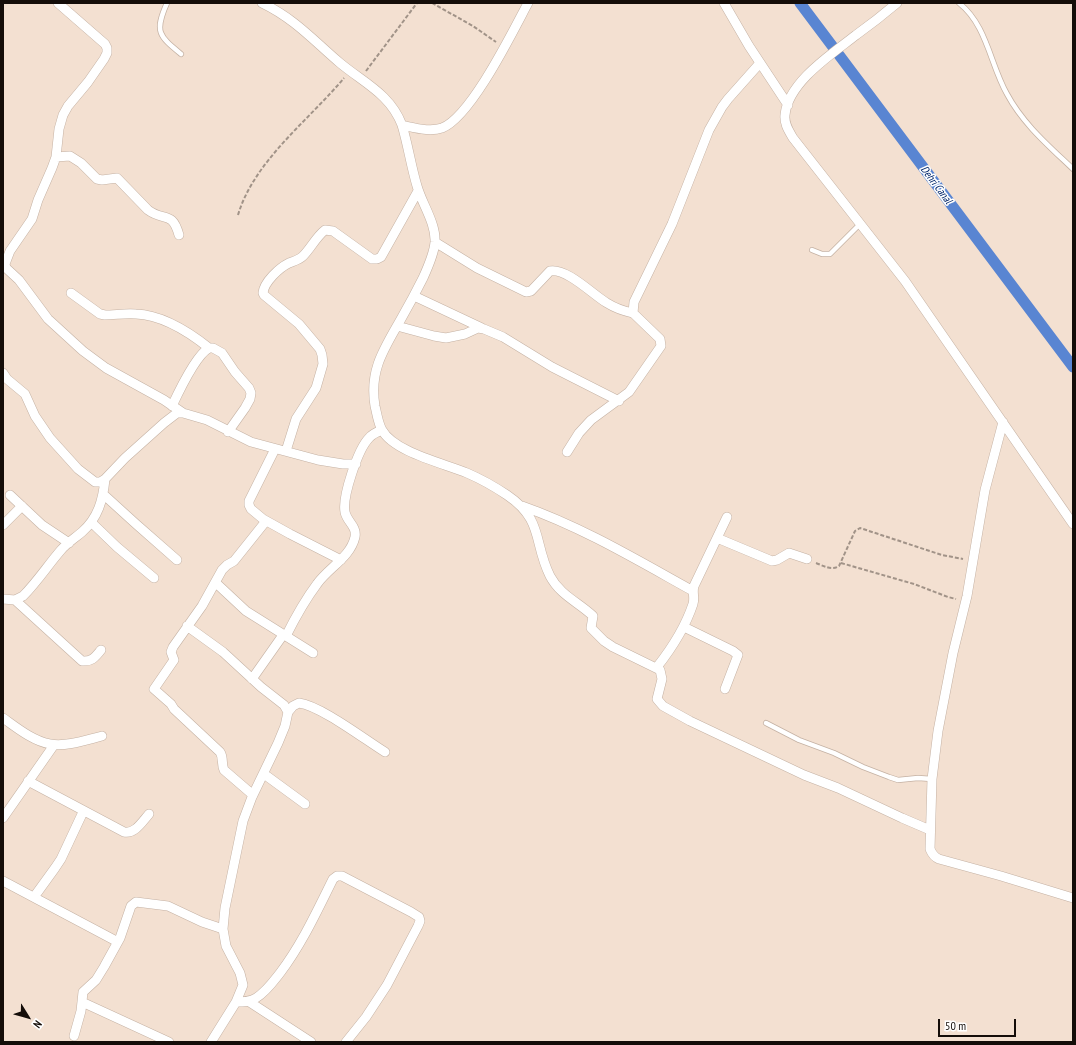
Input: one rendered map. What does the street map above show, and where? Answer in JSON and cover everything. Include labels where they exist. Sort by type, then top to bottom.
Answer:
[{"type":"street","points":[[58,3],[105,44],[107,53],[97,71],[68,106],[63,115],[59,129],[56,157],[38,200],[32,219],[18,238],[6,259],[6,268],[19,280],[48,319],[83,351],[106,368],[182,413]]},
{"type":"street","points":[[262,3],[290,18],[390,103],[399,116],[418,191],[432,226],[435,242],[428,267],[414,296],[380,356],[374,379],[373,392],[379,422],[382,430],[389,440],[401,448],[469,474],[496,488],[522,506],[564,522],[630,556],[692,591]]},
{"type":"street","points":[[402,125],[431,129],[442,128],[454,119],[477,92],[504,48],[528,3]]},
{"type":"street","points":[[724,3],[760,63],[788,105]]},
{"type":"street","points":[[897,3],[833,52],[801,82],[788,105],[785,116],[786,126],[793,138],[889,260],[916,297],[1073,524]]},
{"type":"street","points":[[633,313],[632,308],[637,296],[672,224],[716,117],[728,98],[760,63]]},
{"type":"street","points":[[56,157],[70,156],[81,163],[98,179],[102,180],[117,178],[153,214],[173,220],[179,234]]},
{"type":"street","points":[[286,451],[296,419],[316,388],[323,364],[322,355],[320,349],[299,324],[264,295],[264,287],[281,269],[304,255],[325,230],[333,231],[377,260],[381,257],[418,191]]},
{"type":"street","points":[[435,242],[477,268],[526,292],[531,290],[550,271],[555,270],[568,276],[614,307],[633,313],[660,339],[661,346],[638,382],[619,401],[588,424],[579,434],[568,452]]},
{"type":"street","points":[[72,292],[100,314],[134,313],[150,316],[192,335],[209,348],[213,348],[222,353],[235,372],[249,388],[251,393],[250,399],[245,408],[228,432]]},
{"type":"street","points":[[414,296],[503,337],[552,367],[619,401]]},
{"type":"street","points":[[397,326],[446,338],[456,337],[478,328],[482,328]]},
{"type":"street","points":[[172,406],[198,359],[205,350],[209,348]]},
{"type":"street","points":[[3,373],[25,394],[42,428],[70,460],[95,482],[104,480],[125,458],[177,413],[203,418],[228,432],[251,442],[275,449],[325,461],[356,464]]},
{"type":"street","points":[[1003,422],[986,490],[967,596],[953,653],[938,731],[932,779],[930,848],[934,857],[1073,898]]},
{"type":"street","points":[[252,679],[284,636],[317,584],[330,569],[341,560],[350,547],[354,537],[354,527],[347,518],[344,506],[346,493],[362,449],[370,437],[382,430]]},
{"type":"street","points":[[275,449],[248,505],[266,521],[341,560]]},
{"type":"street","points":[[3,599],[15,600],[23,596],[62,549],[91,522],[100,507],[104,494],[104,480]]},
{"type":"street","points":[[104,494],[177,560]]},
{"type":"street","points":[[10,495],[42,525],[69,543]]},
{"type":"street","points":[[3,525],[22,506]]},
{"type":"street","points":[[522,506],[533,522],[550,575],[562,593],[592,616],[591,628],[604,641],[613,647],[657,667],[662,674],[657,699],[659,703],[670,711],[804,775],[838,788],[930,830]]},
{"type":"street","points":[[657,667],[674,645],[684,627],[694,599],[692,591],[727,517]]},
{"type":"street","points":[[253,795],[224,770],[222,766],[222,755],[220,752],[174,709],[169,702],[155,691],[156,686],[174,660],[171,649],[202,606],[222,570],[234,561],[266,521]]},
{"type":"street","points":[[91,522],[154,578]]},
{"type":"street","points":[[717,538],[772,561],[777,560],[789,552],[807,559]]},
{"type":"street","points":[[216,583],[246,611],[312,653]]},
{"type":"street","points":[[15,600],[82,661],[88,662],[101,650]]},
{"type":"street","points":[[187,626],[223,652],[252,679],[284,705],[288,712]]},
{"type":"street","points":[[684,627],[733,651],[738,655],[725,689]]},
{"type":"street","points":[[211,1042],[236,1002],[243,985],[242,979],[226,946],[223,929],[223,918],[242,826],[246,811],[278,742],[288,712],[293,706],[299,703],[308,706],[385,752]]},
{"type":"street","points":[[3,718],[36,739],[54,745],[68,744],[102,736]]},
{"type":"street","points":[[3,818],[54,745]]},
{"type":"street","points":[[264,774],[305,804]]},
{"type":"street","points":[[28,781],[83,812],[127,833],[134,830],[149,814]]},
{"type":"street","points":[[34,897],[61,859],[83,812]]},
{"type":"street","points":[[236,1002],[248,1001],[256,998],[280,973],[300,943],[333,879],[337,876],[342,876],[411,912],[419,917],[420,921],[387,985],[366,1017],[346,1042]]},
{"type":"street","points":[[3,880],[118,942]]},
{"type":"street","points":[[74,1036],[80,1017],[83,992],[98,976],[118,942],[133,904],[138,901],[168,906],[202,922],[223,929]]},
{"type":"street","points":[[248,1001],[310,1042]]},
{"type":"street","points":[[82,1002],[169,1042]]},
{"type":"lane","points":[[167,3],[159,28],[160,35],[182,54]]},
{"type":"lane","points":[[959,3],[969,12],[979,27],[998,77],[1018,114],[1073,169]]},
{"type":"lane","points":[[812,250],[822,254],[830,254],[860,224]]},
{"type":"lane","points":[[766,723],[799,740],[834,753],[863,767],[889,777],[898,780],[918,778],[932,779]]},
{"type":"path","points":[[361,79],[417,3]]},
{"type":"path","points":[[432,3],[473,26],[504,48]]},
{"type":"path","points":[[238,215],[249,188],[274,154],[330,95],[350,70]]},
{"type":"path","points":[[807,559],[830,569],[835,569],[841,563],[854,534],[860,528],[942,555],[966,559],[974,556]]},
{"type":"path","points":[[841,563],[914,584],[948,597],[962,599],[967,596]]},
{"type":"waterway","name":"Dehri Canal","points":[[800,3],[1073,367]]}]
